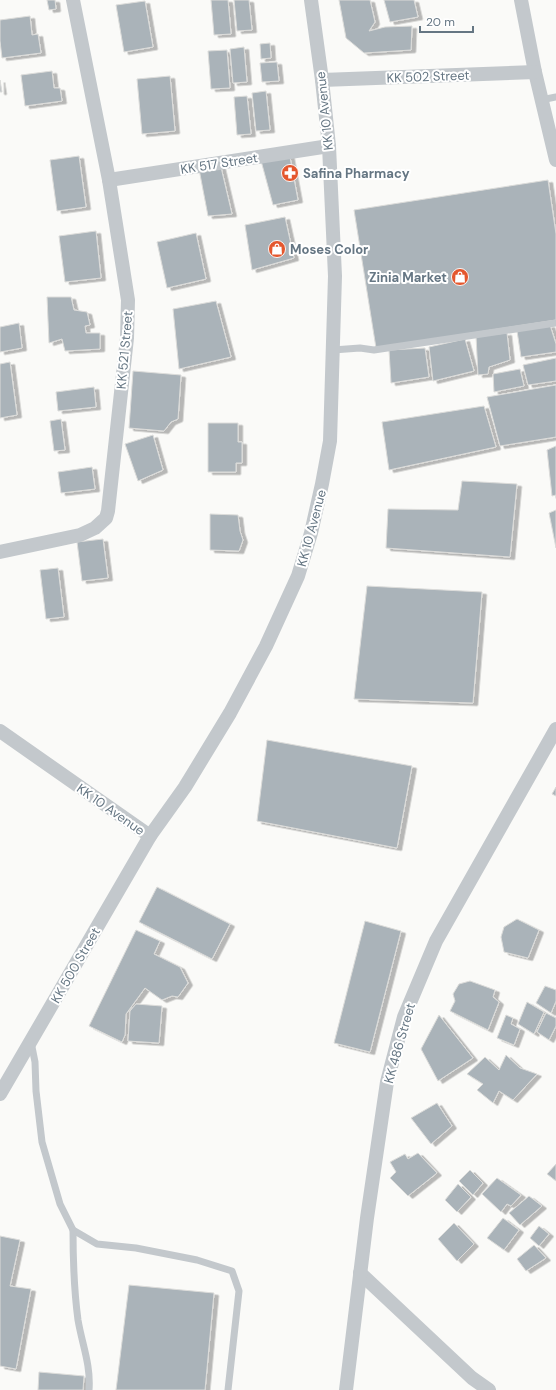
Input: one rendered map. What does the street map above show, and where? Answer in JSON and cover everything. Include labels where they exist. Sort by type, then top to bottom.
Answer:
[{"type":"street","name":"KK 521 Street","points":[[0,552],[80,535],[95,528],[106,518],[128,338],[128,300],[109,180],[73,0]]},
{"type":"street","name":"KK 10 Avenue","points":[[0,731],[150,836],[184,787],[230,712],[266,646],[298,576],[311,533],[330,441],[335,276],[328,146],[322,80],[311,0]]},
{"type":"street","points":[[521,0],[535,72],[556,160]]},
{"type":"street","name":"KK 502 Street","points":[[322,80],[535,72]]},
{"type":"street","name":"KK 517 Street","points":[[109,180],[328,146]]},
{"type":"street","name":"KK 486 Street","points":[[346,1390],[367,1218],[387,1082],[404,1017],[436,941],[556,730]]},
{"type":"street","name":"KK 500 Street","points":[[0,1094],[30,1040],[150,836]]},
{"type":"street","points":[[360,1273],[472,1378],[489,1390]]},
{"type":"lane","points":[[542,100],[556,97]]},
{"type":"lane","points":[[333,350],[360,348],[374,350],[556,323]]},
{"type":"lane","points":[[30,1040],[35,1062],[36,1091],[42,1142],[60,1204],[73,1230],[73,1270],[78,1321],[87,1357],[89,1390]]},
{"type":"lane","points":[[73,1230],[98,1244],[136,1248],[197,1260],[232,1271],[239,1291],[228,1390]]},
{"type":"building","points":[[47,0],[55,0],[56,9],[49,10]]},
{"type":"building","points":[[211,0],[228,0],[231,34],[214,35]]},
{"type":"building","points":[[234,0],[249,0],[252,30],[237,31]]},
{"type":"building","points":[[339,0],[370,0],[375,22],[369,31],[385,27],[412,26],[411,50],[364,53],[346,38]]},
{"type":"building","points":[[384,0],[414,0],[418,17],[390,22]]},
{"type":"building","points":[[145,1],[153,47],[124,52],[116,5]]},
{"type":"building","points":[[30,16],[32,35],[38,34],[41,53],[2,58],[0,20]]},
{"type":"building","points":[[270,43],[271,58],[261,59],[260,44]]},
{"type":"building","points":[[244,47],[247,82],[233,83],[230,49]]},
{"type":"building","points":[[227,50],[230,88],[211,89],[208,51]]},
{"type":"building","points":[[277,62],[279,81],[262,82],[260,63]]},
{"type":"building","points":[[52,71],[54,88],[60,88],[62,101],[25,106],[21,75]]},
{"type":"building","points":[[170,76],[175,131],[142,134],[137,79]]},
{"type":"building","points":[[0,80],[2,92],[0,92]]},
{"type":"building","points":[[266,91],[270,130],[256,131],[252,93]]},
{"type":"building","points":[[247,96],[251,134],[237,135],[234,97]]},
{"type":"building","points":[[289,152],[298,200],[273,205],[260,157]]},
{"type":"building","points":[[79,156],[86,207],[57,211],[50,160]]},
{"type":"building","points":[[220,163],[232,214],[208,216],[199,169]]},
{"type":"building","name":"Zinia Market","points":[[548,180],[556,234],[556,320],[376,348],[354,210]]},
{"type":"building","points":[[285,217],[294,258],[252,270],[245,225]]},
{"type":"building","points":[[96,231],[101,278],[65,282],[59,236]]},
{"type":"building","points":[[196,233],[206,279],[167,288],[157,242]]},
{"type":"building","points":[[47,297],[71,297],[74,310],[87,312],[90,325],[85,326],[86,333],[100,333],[100,349],[65,351],[62,339],[49,343]]},
{"type":"building","points":[[216,301],[231,357],[179,369],[173,309]]},
{"type":"building","points":[[19,323],[22,348],[0,352],[0,327]]},
{"type":"building","points":[[550,325],[556,344],[556,352],[521,357],[517,331]]},
{"type":"building","points":[[507,333],[510,360],[489,367],[488,374],[478,375],[476,336]]},
{"type":"building","points":[[465,339],[474,371],[433,381],[429,347]]},
{"type":"building","points":[[425,348],[429,377],[391,383],[389,350]]},
{"type":"building","points":[[556,358],[556,381],[528,385],[523,365]]},
{"type":"building","points":[[10,362],[17,415],[0,418],[0,364]]},
{"type":"building","points":[[520,369],[524,386],[494,392],[493,374]]},
{"type":"building","points":[[133,371],[181,375],[178,419],[171,422],[164,431],[129,428]]},
{"type":"building","points":[[556,385],[556,437],[500,446],[487,397]]},
{"type":"building","points":[[94,387],[96,407],[58,411],[56,392]]},
{"type":"building","points":[[484,406],[496,447],[389,470],[382,422]]},
{"type":"building","points":[[61,419],[65,450],[54,451],[50,421]]},
{"type":"building","points":[[208,423],[238,423],[238,442],[242,442],[242,463],[236,463],[236,472],[208,472]]},
{"type":"building","points":[[153,435],[163,470],[138,481],[125,444]]},
{"type":"building","points":[[556,446],[556,495],[552,496],[547,450]]},
{"type":"building","points":[[92,467],[95,489],[61,493],[58,472]]},
{"type":"building","points":[[462,481],[517,484],[510,557],[386,548],[388,509],[458,510]]},
{"type":"building","points":[[556,510],[556,548],[549,513]]},
{"type":"building","points":[[210,514],[238,515],[243,540],[239,551],[210,550]]},
{"type":"building","points":[[103,539],[108,578],[82,581],[77,542]]},
{"type":"building","points":[[58,568],[64,617],[46,619],[40,570]]},
{"type":"building","points":[[367,586],[482,592],[473,703],[354,699]]},
{"type":"building","points":[[267,740],[412,766],[397,848],[257,821]]},
{"type":"building","points":[[556,787],[556,796],[552,794]]},
{"type":"building","points":[[157,887],[230,924],[212,959],[139,922]]},
{"type":"building","points":[[517,919],[539,930],[528,958],[504,952],[501,937],[504,927]]},
{"type":"building","points":[[365,921],[401,931],[370,1052],[334,1043]]},
{"type":"building","points":[[136,930],[160,941],[154,954],[180,967],[188,983],[178,997],[172,996],[162,1000],[145,988],[126,1014],[125,1035],[122,1042],[89,1026]]},
{"type":"building","points":[[470,981],[495,990],[493,997],[499,1002],[488,1030],[450,1011],[455,1001],[453,994],[459,984]]},
{"type":"building","points":[[545,986],[556,990],[556,1001],[551,1013],[536,1003]]},
{"type":"building","points":[[527,1002],[544,1012],[534,1034],[518,1024]]},
{"type":"building","points":[[136,1004],[162,1006],[159,1043],[128,1041],[130,1011]]},
{"type":"building","points":[[546,1013],[556,1018],[556,1026],[549,1040],[537,1032]]},
{"type":"building","points":[[439,1015],[473,1058],[438,1081],[421,1049]]},
{"type":"building","points":[[506,1015],[513,1018],[511,1024],[520,1029],[514,1045],[497,1038]]},
{"type":"building","points":[[506,1055],[520,1068],[537,1074],[513,1100],[499,1091],[493,1103],[477,1090],[483,1084],[467,1074],[485,1057],[499,1070]]},
{"type":"building","points":[[437,1103],[452,1126],[431,1144],[411,1118]]},
{"type":"building","points":[[418,1153],[437,1173],[408,1196],[390,1178],[396,1172],[390,1162],[405,1154],[408,1159]]},
{"type":"building","points":[[556,1164],[556,1181],[547,1174]]},
{"type":"building","points":[[470,1170],[483,1183],[473,1195],[459,1181]]},
{"type":"building","points":[[497,1178],[521,1195],[511,1206],[507,1204],[501,1212],[482,1194]]},
{"type":"building","points":[[458,1184],[471,1197],[457,1212],[445,1200]]},
{"type":"building","points":[[529,1196],[542,1206],[520,1225],[509,1213]]},
{"type":"building","points":[[503,1218],[519,1230],[504,1250],[487,1238]]},
{"type":"building","points":[[454,1223],[474,1244],[457,1261],[438,1239]]},
{"type":"building","points":[[539,1226],[549,1234],[539,1246],[530,1238]]},
{"type":"building","points":[[0,1236],[20,1240],[10,1286],[31,1289],[16,1369],[0,1366]]},
{"type":"building","points":[[534,1245],[546,1258],[526,1271],[517,1259]]},
{"type":"building","points":[[129,1285],[214,1293],[205,1390],[116,1390]]},
{"type":"building","points":[[39,1372],[84,1376],[83,1390],[38,1390]]},
{"type":"place","name":"Safina Pharmacy","points":[[290,173]]},
{"type":"place","name":"Moses Color","points":[[277,249]]},
{"type":"place","name":"Zinia Market","points":[[460,277]]}]
